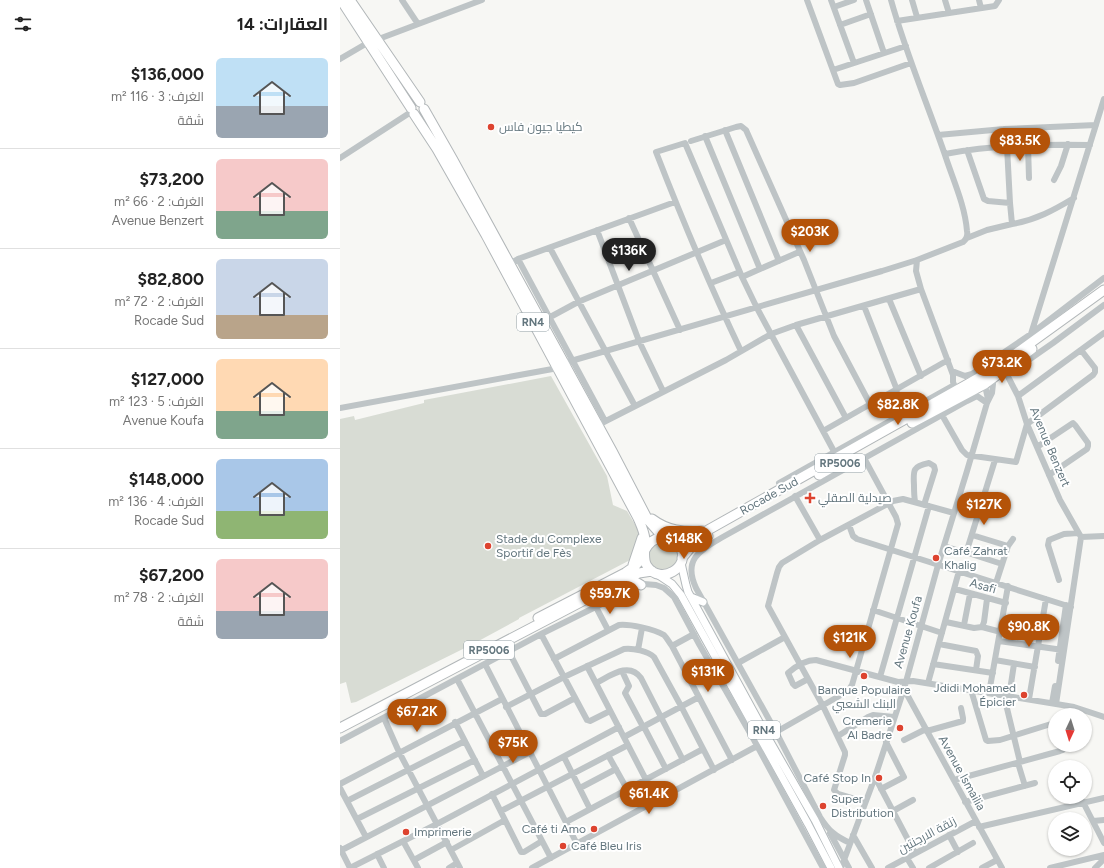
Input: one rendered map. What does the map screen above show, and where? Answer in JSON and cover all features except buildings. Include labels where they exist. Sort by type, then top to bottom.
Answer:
[{"type":"highway","name":"RN4","points":[[341,0],[422,106],[514,261],[561,365],[642,527],[644,533],[645,562],[654,572]]},
{"type":"highway","name":"RN4","points":[[350,0],[412,111],[433,143],[561,365],[601,423],[644,514],[663,537]]},
{"type":"highway","points":[[412,111],[414,103],[422,106]]},
{"type":"highway","name":"Rocade Sud","points":[[1004,369],[1021,345],[1104,290]]},
{"type":"highway","name":"Rocade Sud","points":[[682,560],[691,547],[836,454],[957,391],[971,391],[987,377],[1004,369],[1104,297]]},
{"type":"highway","name":"Rocade Sud","points":[[676,541],[707,538],[725,531],[957,391]]},
{"type":"highway","points":[[644,514],[668,529],[707,538]]},
{"type":"highway","points":[[636,571],[642,527]]},
{"type":"highway","points":[[645,553],[648,546],[654,539],[663,537],[676,541]]},
{"type":"highway","name":"RN4","points":[[676,541],[680,547],[682,560]]},
{"type":"highway","name":"RP5006","points":[[340,728],[626,580],[636,571],[645,553]]},
{"type":"highway","points":[[654,572],[669,574],[678,568],[682,560]]},
{"type":"highway","name":"RP5006","points":[[340,721],[480,648],[636,571],[654,572]]},
{"type":"highway","points":[[626,580],[636,582],[641,585]]},
{"type":"main road","name":"RN4","points":[[682,560],[686,585],[692,597],[840,868]]},
{"type":"main road","name":"RN4","points":[[654,572],[677,589],[689,609],[831,868]]},
{"type":"main road","points":[[692,597],[703,602]]},
{"type":"main road","points":[[679,606],[689,609]]},
{"type":"street","points":[[402,0],[418,24]]},
{"type":"street","points":[[340,59],[372,41],[482,0]]},
{"type":"street","points":[[808,0],[838,84],[844,86],[911,63]]},
{"type":"street","points":[[831,0],[854,63]]},
{"type":"street","points":[[834,7],[854,0]]},
{"type":"street","points":[[866,0],[884,53]]},
{"type":"street","points":[[891,0],[911,63],[945,154],[961,203],[967,238]]},
{"type":"street","points":[[912,0],[917,17]]},
{"type":"street","points":[[945,0],[949,13]]},
{"type":"street","points":[[979,0],[981,8]]},
{"type":"street","points":[[897,21],[995,6],[999,0]]},
{"type":"street","points":[[840,25],[871,14]]},
{"type":"street","points":[[833,70],[906,46]]},
{"type":"street","points":[[1031,334],[1104,102]]},
{"type":"street","points":[[340,158],[412,111]]},
{"type":"street","points":[[938,135],[1004,129],[1096,125]]},
{"type":"street","points":[[690,141],[739,126],[746,130],[800,252],[834,336],[870,404]]},
{"type":"street","points":[[1004,129],[1007,147],[1012,224]]},
{"type":"street","points":[[724,130],[779,261]]},
{"type":"street","points":[[705,136],[760,269]]},
{"type":"street","points":[[741,351],[675,202],[656,152],[685,143],[726,240],[757,308],[836,454],[780,483]]},
{"type":"street","points":[[945,154],[967,150],[1007,147],[1068,144],[1090,145]]},
{"type":"street","points":[[1054,180],[1061,166],[1068,144]]},
{"type":"street","points":[[1028,146],[1029,178]]},
{"type":"street","points":[[967,150],[984,199],[988,201],[1010,203]]},
{"type":"street","points":[[340,408],[561,365],[573,360],[816,291],[917,260],[963,242],[967,238],[987,230],[1042,216],[1074,198]]},
{"type":"street","points":[[675,202],[514,261],[550,318],[573,360],[601,423],[771,334],[796,325],[921,289]]},
{"type":"street","points":[[629,218],[680,330]]},
{"type":"street","points":[[597,230],[639,341],[663,391]]},
{"type":"street","points":[[542,322],[578,302],[726,240]]},
{"type":"street","points":[[550,248],[634,406]]},
{"type":"street","points":[[711,283],[760,269],[800,252]]},
{"type":"street","points":[[917,260],[916,271],[921,289],[948,360],[957,391]]},
{"type":"street","points":[[952,373],[965,376],[972,374],[1021,345],[1031,334],[1104,278]]},
{"type":"street","points":[[889,299],[921,376]]},
{"type":"street","points":[[1004,369],[1053,343],[1104,305]]},
{"type":"street","points":[[864,306],[897,390]]},
{"type":"street","points":[[796,325],[846,418]]},
{"type":"street","points":[[1018,396],[1104,333]]},
{"type":"street","points":[[942,415],[965,454],[995,460],[1016,462],[1027,424],[1095,372],[1095,368],[1081,350]]},
{"type":"street","points":[[823,431],[948,360]]},
{"type":"street","name":"Avenue Benzert","points":[[1004,369],[1018,396],[1027,424],[1060,500],[1079,535]]},
{"type":"street","points":[[952,373],[971,391],[988,401]]},
{"type":"street","name":"Avenue Koufa","points":[[840,868],[845,860],[853,834],[875,776],[905,686],[938,565],[988,401],[987,377]]},
{"type":"street","points":[[725,531],[795,496],[942,415],[971,391]]},
{"type":"street","points":[[1037,447],[1073,423],[1088,443],[1086,449],[1049,475]]},
{"type":"street","points":[[776,732],[848,691],[852,685],[855,670],[898,524],[864,458]]},
{"type":"street","points":[[965,552],[972,535],[995,460]]},
{"type":"street","points":[[880,677],[914,558],[927,506],[935,470],[934,466],[929,462],[916,467],[912,475],[915,502]]},
{"type":"street","points":[[795,496],[820,540]]},
{"type":"street","points":[[865,802],[838,794],[834,790],[846,755],[823,706],[768,606],[778,569],[784,561],[820,540],[898,499],[915,502],[954,514]]},
{"type":"street","points":[[981,507],[993,503]]},
{"type":"street","points":[[849,525],[853,536],[857,539],[1068,606]]},
{"type":"street","points":[[1059,580],[1048,545],[1049,540],[1064,534],[1104,536]]},
{"type":"street","points":[[972,535],[1008,546]]},
{"type":"street","points":[[1054,704],[1079,535]]},
{"type":"street","points":[[707,538],[693,561],[693,583],[776,732],[849,868]]},
{"type":"street","points":[[996,582],[1008,546],[1013,539]]},
{"type":"street","points":[[944,546],[1002,564]]},
{"type":"street","points":[[928,683],[959,571]]},
{"type":"street","points":[[340,741],[542,634],[641,585],[651,584],[664,588],[674,597],[823,868]]},
{"type":"street","points":[[989,693],[1008,586]]},
{"type":"street","name":"Asafi","points":[[955,589],[1006,603]]},
{"type":"street","points":[[964,625],[970,594]]},
{"type":"street","points":[[982,627],[987,599]]},
{"type":"street","points":[[1029,700],[1046,599]]},
{"type":"street","points":[[596,607],[608,630]]},
{"type":"street","points":[[873,610],[942,633]]},
{"type":"street","points":[[946,622],[974,628],[982,627],[1001,632]]},
{"type":"street","points":[[1002,624],[1041,628]]},
{"type":"street","points":[[554,659],[608,630],[624,625],[654,631],[663,635],[672,646],[732,760]]},
{"type":"street","points":[[638,650],[642,628]]},
{"type":"street","points":[[542,634],[554,659],[588,720],[610,711]]},
{"type":"street","points":[[672,646],[694,634]]},
{"type":"street","points":[[738,663],[785,637]]},
{"type":"street","points":[[999,641],[1062,650]]},
{"type":"street","points":[[939,644],[976,651],[978,656],[976,670]]},
{"type":"street","points":[[506,707],[564,677],[624,649],[638,650],[650,654],[654,658],[714,770]]},
{"type":"street","points":[[509,652],[541,714],[543,715],[575,698]]},
{"type":"street","points":[[808,679],[797,686],[793,684],[788,672],[799,664],[816,660],[898,682],[905,686],[913,681],[928,683],[1074,707],[1104,717]]},
{"type":"street","points":[[995,660],[1035,667]]},
{"type":"street","points":[[485,664],[577,844]]},
{"type":"street","points":[[933,664],[993,673]]},
{"type":"street","points":[[1014,664],[1007,697],[1013,736],[1025,786]]},
{"type":"street","points":[[587,666],[656,801]]},
{"type":"street","points":[[596,683],[622,671],[632,670],[638,674],[682,760]]},
{"type":"street","points":[[622,671],[629,686],[625,693],[666,769]]},
{"type":"street","points":[[457,679],[522,800],[551,858]]},
{"type":"street","name":"Avenue Ismailia","points":[[905,686],[926,730],[1002,868]]},
{"type":"street","points":[[971,690],[986,740],[990,742],[1048,725]]},
{"type":"street","points":[[624,737],[642,725],[661,718],[699,697]]},
{"type":"street","points":[[340,784],[502,699]]},
{"type":"street","points":[[904,740],[926,730],[962,721],[963,719],[960,708]]},
{"type":"street","points":[[838,736],[873,715],[894,717]]},
{"type":"street","points":[[384,718],[408,770],[459,866],[449,868]]},
{"type":"street","points":[[456,722],[483,776]]},
{"type":"street","points":[[530,752],[340,850],[350,868],[437,824],[619,727]]},
{"type":"street","points":[[347,801],[465,741]]},
{"type":"street","points":[[881,789],[904,777],[886,742]]},
{"type":"street","points":[[501,811],[548,788],[628,745]]},
{"type":"street","points":[[532,868],[757,746]]},
{"type":"street","points":[[566,822],[703,749]]},
{"type":"street","points":[[954,780],[1056,752]]},
{"type":"street","points":[[608,755],[627,789]]},
{"type":"street","points":[[564,757],[590,809]]},
{"type":"street","points":[[357,820],[475,760]]},
{"type":"street","points":[[580,788],[616,769]]},
{"type":"street","points":[[875,776],[915,853]]},
{"type":"street","points":[[966,802],[1035,783]]},
{"type":"street","points":[[340,788],[366,837]]},
{"type":"street","points":[[492,794],[521,852],[524,852],[542,841]]},
{"type":"street","points":[[1092,800],[1104,798]]},
{"type":"street","points":[[893,811],[913,800]]},
{"type":"street","points":[[980,827],[1075,804]]},
{"type":"street","points":[[1084,804],[1104,842]]},
{"type":"street","points":[[451,850],[505,820]]},
{"type":"street","points":[[1093,821],[1104,820]]},
{"type":"street","name":"زنقة الارجنتين","points":[[888,868],[976,821]]},
{"type":"street","points":[[827,828],[839,838],[850,843]]},
{"type":"street","points":[[853,834],[872,868]]},
{"type":"street","points":[[949,835],[958,852]]},
{"type":"street","points":[[404,841],[418,868]]},
{"type":"street","points":[[414,860],[447,842]]},
{"type":"street","points":[[929,868],[973,843]]},
{"type":"street","points":[[377,854],[384,868]]},
{"type":"street","points":[[1050,868],[1104,855]]},
{"type":"street","points":[[907,858],[913,868]]},
{"type":"street","points":[[1095,868],[1104,859]]},
{"type":"street","points":[[982,868],[997,860]]},
{"type":"shaded area","name":"Stade du Complexe Sportif de Fès","points":[[551,376],[607,476],[613,505],[627,511],[640,533],[632,559],[519,618],[473,644],[356,702],[351,703],[346,682],[340,684],[340,419],[354,416],[355,420],[424,403],[424,400]]},
{"type":"shaded area","points":[[659,540],[676,545],[680,560],[667,572],[657,570],[652,567],[648,558],[647,552]]},
{"type":"place","name":"كيطيا جيون فاس","points":[[491,127]]},
{"type":"place","name":"صيدلية الصقلي","points":[[810,498]]},
{"type":"place","name":"Stade du Complexe Sportif de Fès","points":[[488,546]]},
{"type":"place","name":"Café Zahrat Khalig","points":[[936,558]]},
{"type":"place","name":"Banque Populaire البنك الشعبي","points":[[864,676]]},
{"type":"place","name":"Jdidi Mohamed Épicier","points":[[1024,695]]},
{"type":"place","name":"Cremerie Al Badre","points":[[900,728]]},
{"type":"place","name":"Café Stop In","points":[[879,778]]},
{"type":"place","name":"Super Distribution","points":[[823,806]]},
{"type":"place","name":"Café ti Amo","points":[[594,829]]},
{"type":"place","name":"Imprimerie","points":[[406,832]]},
{"type":"place","name":"Café Bleu Iris","points":[[563,846]]}]
